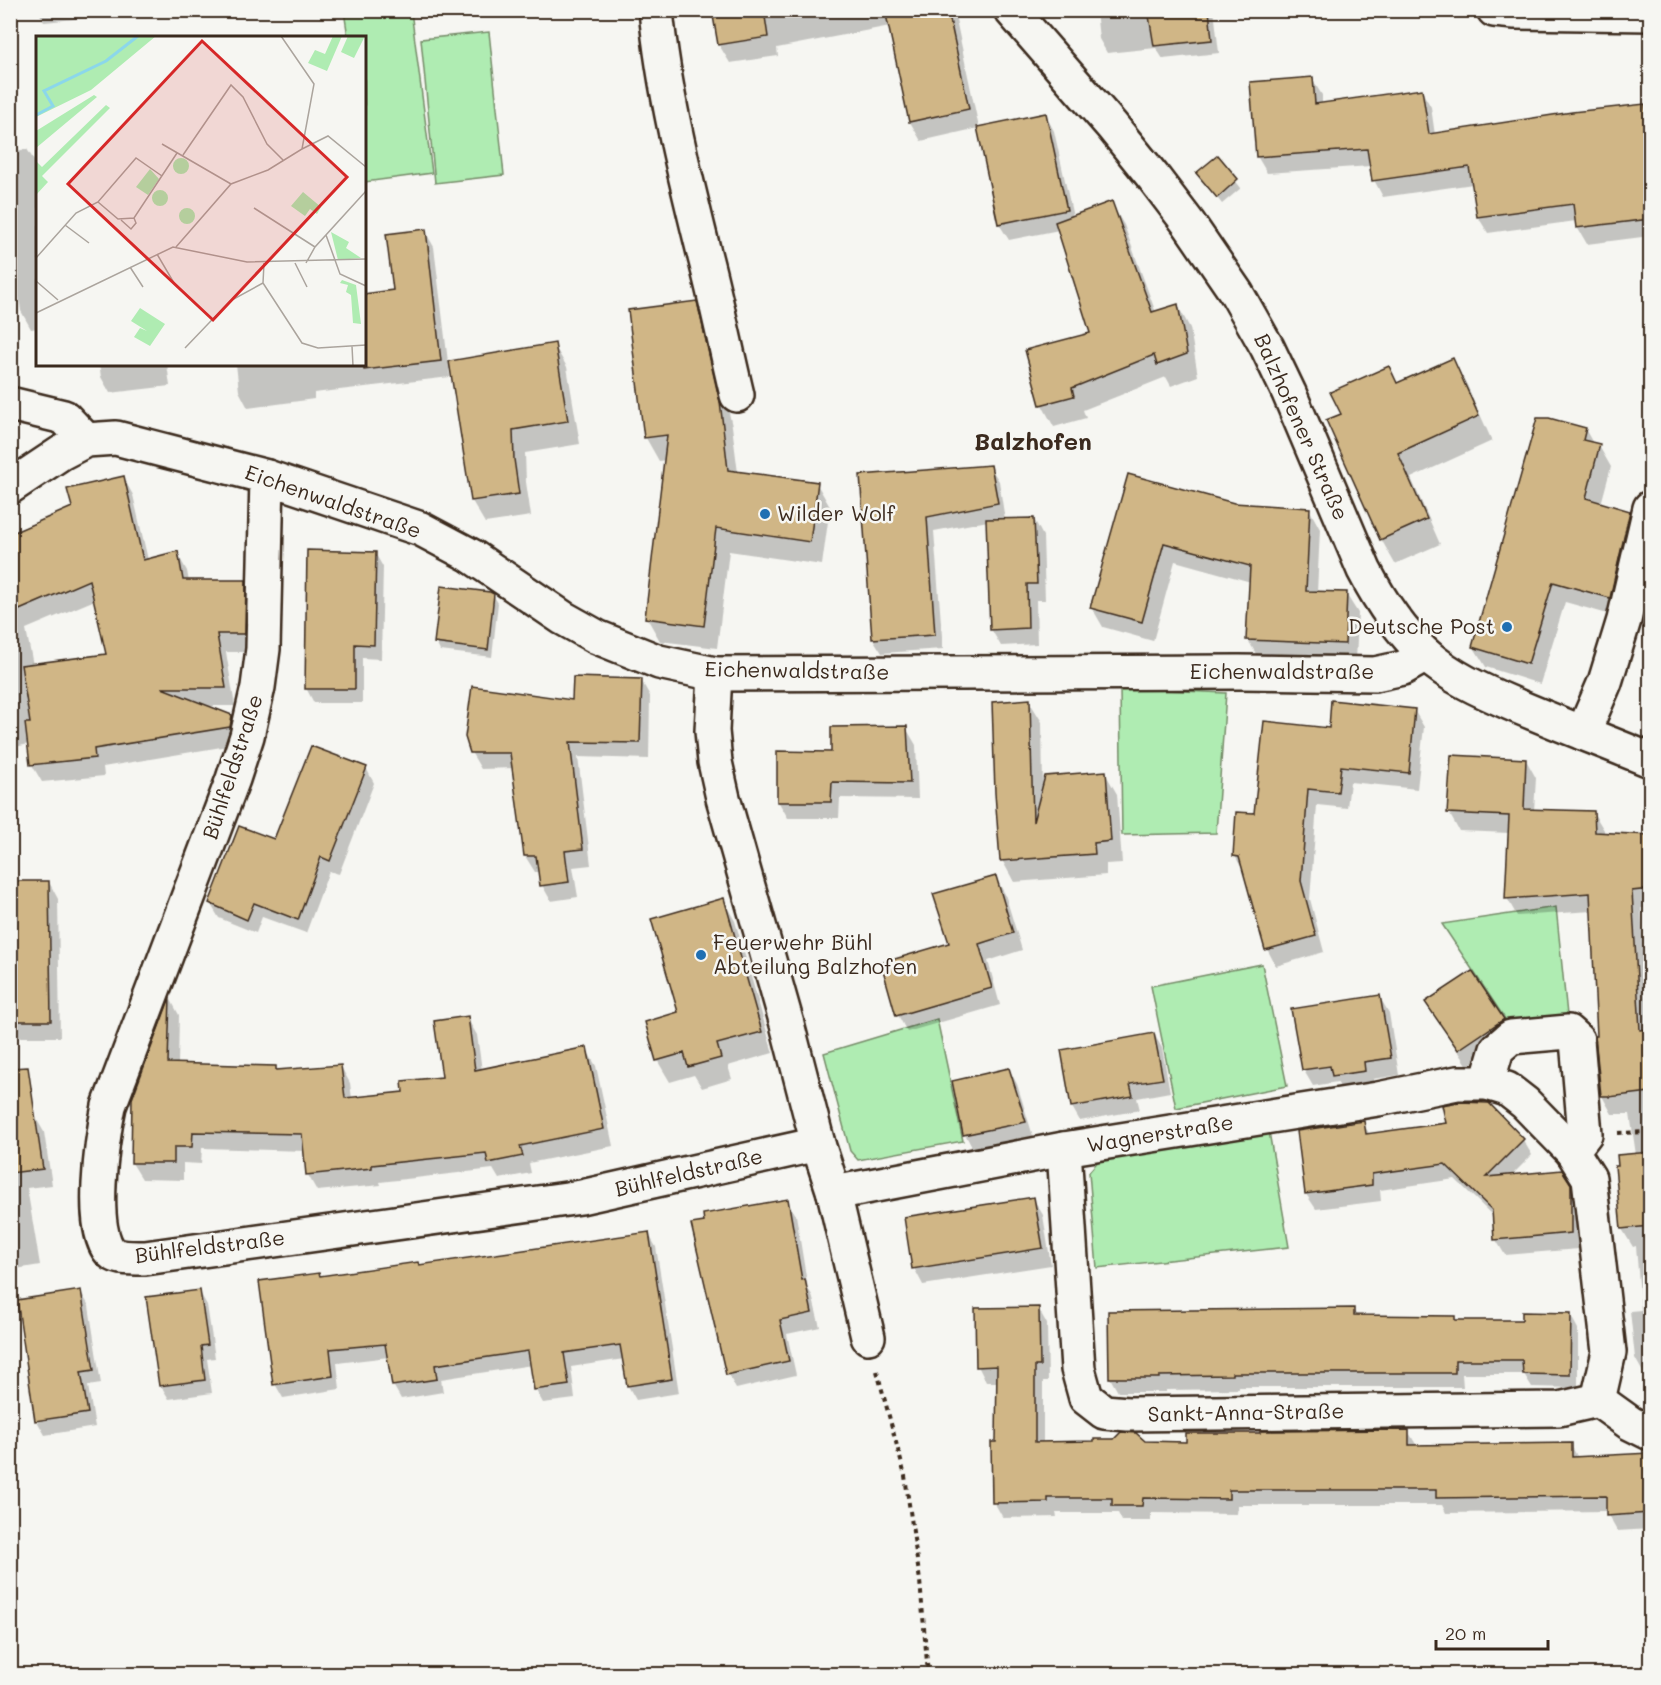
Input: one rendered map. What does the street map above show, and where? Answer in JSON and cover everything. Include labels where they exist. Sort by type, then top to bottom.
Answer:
[{"type":"street","points":[[657,10],[660,47],[682,162],[737,395]]},
{"type":"street","points":[[1494,10],[1650,14]]},
{"type":"street","name":"Balzhofener Straße","points":[[1014,12],[1154,178],[1237,294],[1289,393],[1364,570],[1404,633],[1426,655],[1470,685],[1650,760]]},
{"type":"street","points":[[10,404],[64,417],[86,440]]},
{"type":"street","name":"Eichenwaldstraße","points":[[10,487],[61,453],[86,440],[116,438],[267,477],[421,529],[470,555],[562,618],[597,637],[659,662],[715,674],[1239,672],[1375,674],[1403,668],[1426,655]]},
{"type":"street","name":"Bühlfeldstraße","points":[[267,477],[263,649],[258,687],[247,736],[233,779],[109,1106],[99,1188],[101,1234],[105,1245],[114,1254],[129,1258],[145,1258],[569,1199],[818,1144]]},
{"type":"street","points":[[1583,733],[1605,682],[1650,508]]},
{"type":"street","points":[[715,674],[712,731],[715,762],[723,798],[787,1023],[818,1144],[834,1193],[868,1337]]},
{"type":"street","points":[[1487,1083],[1497,1049],[1511,1037],[1568,1032],[1577,1040],[1585,1134],[1572,1151]]},
{"type":"street","name":"Wagnerstraße","points":[[834,1193],[1064,1149],[1378,1099],[1457,1083],[1487,1083],[1507,1089],[1525,1102],[1572,1151],[1589,1178],[1609,1352],[1599,1400]]},
{"type":"street","name":"Sankt-Anna-Straße","points":[[1064,1149],[1078,1369],[1086,1398],[1104,1412],[1128,1414],[1559,1409],[1599,1400]]},
{"type":"street","points":[[1599,1400],[1630,1423],[1650,1432]]},
{"type":"path","points":[[868,1337],[905,1476],[920,1581],[928,1674]]},
{"type":"green space","points":[[344,11],[411,11],[432,173],[366,182],[366,36],[348,36]]},
{"type":"green space","points":[[489,32],[504,175],[435,183],[421,39]]},
{"type":"green space","points":[[1120,688],[1226,693],[1216,833],[1122,835]]},
{"type":"green space","points":[[1556,907],[1567,1015],[1509,1025],[1442,924]]},
{"type":"green space","points":[[1262,964],[1287,1086],[1176,1108],[1151,986]]},
{"type":"green space","points":[[937,1019],[963,1141],[858,1160],[850,1151],[824,1053]]},
{"type":"green space","points":[[1268,1126],[1289,1247],[1097,1268],[1089,1172],[1105,1153]]},
{"type":"building","points":[[712,10],[764,10],[768,37],[718,45]]},
{"type":"building","points":[[885,10],[948,10],[969,109],[909,122]]},
{"type":"building","points":[[1148,10],[1209,10],[1212,40],[1154,46]]},
{"type":"building","points":[[1313,77],[1315,104],[1422,89],[1429,134],[1572,112],[1645,104],[1650,150],[1650,219],[1576,228],[1573,204],[1477,217],[1469,167],[1372,181],[1367,149],[1256,157],[1250,82]]},
{"type":"building","points":[[1046,113],[1067,210],[998,224],[977,127]]},
{"type":"building","points":[[1218,155],[1238,179],[1217,198],[1196,173]]},
{"type":"building","points":[[1112,201],[1152,312],[1178,304],[1187,354],[1157,365],[1154,355],[1072,388],[1074,396],[1040,405],[1025,350],[1090,333],[1055,222]]},
{"type":"building","points":[[426,229],[441,361],[364,370],[366,366],[366,294],[393,290],[386,234]]},
{"type":"building","points":[[697,301],[720,401],[728,470],[818,482],[810,542],[716,528],[704,626],[645,618],[667,435],[644,438],[628,310]]},
{"type":"building","points":[[555,343],[568,421],[513,430],[519,494],[471,501],[449,361]]},
{"type":"building","points":[[1453,358],[1479,416],[1398,453],[1427,519],[1380,540],[1326,420],[1341,414],[1330,392],[1389,366],[1397,383]]},
{"type":"building","points":[[1537,418],[1549,418],[1586,428],[1583,440],[1600,444],[1586,498],[1630,511],[1610,598],[1553,582],[1528,664],[1472,647]]},
{"type":"building","points":[[991,465],[998,503],[927,517],[935,635],[872,639],[860,475]]},
{"type":"building","points":[[1128,474],[1234,503],[1310,508],[1306,591],[1347,592],[1345,644],[1246,640],[1250,566],[1164,543],[1142,622],[1090,608]]},
{"type":"building","points":[[124,476],[143,560],[178,551],[183,580],[246,580],[245,634],[217,634],[226,688],[162,688],[232,715],[230,727],[94,749],[95,758],[30,765],[25,723],[30,723],[21,665],[106,654],[89,580],[10,614],[10,534],[72,507],[67,489]]},
{"type":"building","points":[[1034,518],[1037,584],[1027,584],[1028,628],[990,630],[986,519]]},
{"type":"building","points":[[307,550],[376,552],[374,645],[355,644],[355,689],[305,689]]},
{"type":"building","points":[[441,586],[494,594],[488,650],[434,643]]},
{"type":"building","points":[[573,677],[642,679],[640,743],[570,742],[583,849],[565,851],[569,882],[540,886],[536,856],[524,856],[510,753],[470,753],[465,737],[472,686],[572,700]]},
{"type":"building","points":[[1030,699],[1033,822],[1045,776],[1106,771],[1111,841],[1094,843],[1095,854],[1000,861],[992,702]]},
{"type":"building","points":[[1331,700],[1415,709],[1409,773],[1341,766],[1338,792],[1308,789],[1301,881],[1316,936],[1265,950],[1239,857],[1233,856],[1236,812],[1254,813],[1264,721],[1329,728]]},
{"type":"building","points":[[907,726],[910,783],[832,782],[831,802],[777,802],[777,751],[831,752],[831,727]]},
{"type":"building","points":[[311,746],[367,767],[330,861],[321,857],[298,920],[254,903],[247,920],[209,903],[239,826],[274,839]]},
{"type":"building","points":[[1451,755],[1526,759],[1524,809],[1594,811],[1595,832],[1650,835],[1650,889],[1632,891],[1640,1030],[1650,1029],[1650,1092],[1601,1096],[1595,1036],[1597,1036],[1590,893],[1505,899],[1509,816],[1447,813]]},
{"type":"building","points":[[996,876],[1013,933],[979,944],[992,988],[896,1016],[881,963],[949,943],[933,894]]},
{"type":"building","points":[[10,881],[49,881],[51,1021],[10,1021]]},
{"type":"building","points":[[724,898],[762,1032],[717,1044],[721,1058],[688,1067],[684,1053],[656,1061],[645,1022],[678,1012],[651,919]]},
{"type":"building","points":[[1472,971],[1504,1019],[1458,1050],[1425,1002]]},
{"type":"building","points":[[1380,995],[1391,1058],[1364,1062],[1365,1071],[1332,1076],[1330,1066],[1302,1070],[1291,1009]]},
{"type":"building","points":[[170,997],[168,1063],[276,1066],[276,1070],[341,1065],[345,1098],[403,1092],[402,1081],[442,1077],[434,1021],[468,1016],[475,1070],[587,1047],[604,1129],[520,1146],[523,1156],[488,1163],[486,1153],[372,1165],[372,1168],[306,1175],[302,1134],[193,1132],[192,1147],[174,1147],[174,1163],[131,1163],[132,1099]]},
{"type":"building","points":[[1154,1033],[1163,1079],[1130,1084],[1133,1096],[1071,1107],[1061,1050]]},
{"type":"building","points":[[28,1067],[43,1169],[10,1173],[10,1068]]},
{"type":"building","points":[[1009,1068],[1026,1122],[963,1135],[952,1081]]},
{"type":"building","points":[[1459,1102],[1489,1103],[1524,1139],[1486,1177],[1562,1170],[1571,1184],[1571,1233],[1494,1240],[1492,1210],[1445,1164],[1372,1174],[1372,1185],[1305,1194],[1297,1131],[1364,1121],[1366,1134],[1446,1123],[1442,1105]]},
{"type":"building","points":[[1650,1152],[1650,1226],[1621,1229],[1615,1166],[1618,1166],[1617,1155]]},
{"type":"building","points":[[1034,1197],[1043,1248],[912,1269],[904,1217]]},
{"type":"building","points":[[788,1199],[802,1280],[805,1279],[812,1313],[780,1320],[789,1361],[726,1375],[691,1224],[704,1222],[703,1214]]},
{"type":"building","points":[[649,1232],[672,1379],[627,1386],[620,1345],[564,1353],[569,1385],[534,1390],[528,1351],[435,1365],[437,1379],[392,1386],[385,1344],[330,1349],[333,1376],[273,1385],[259,1281],[319,1273],[320,1276],[418,1262],[419,1265]]},
{"type":"building","points":[[81,1290],[94,1370],[81,1372],[88,1413],[35,1421],[17,1300]]},
{"type":"building","points":[[200,1290],[208,1345],[201,1346],[205,1380],[159,1386],[146,1297]]},
{"type":"building","points":[[1039,1307],[1040,1366],[1035,1366],[1035,1442],[1114,1439],[1121,1432],[1136,1433],[1145,1441],[1186,1442],[1186,1433],[1409,1430],[1409,1445],[1572,1443],[1572,1457],[1650,1453],[1650,1513],[1606,1516],[1606,1496],[1436,1498],[1436,1490],[1229,1490],[1229,1499],[1143,1498],[1142,1506],[1112,1506],[1112,1498],[1048,1498],[1048,1502],[992,1503],[991,1442],[996,1442],[997,1366],[976,1367],[975,1308]]},
{"type":"building","points":[[1354,1308],[1354,1315],[1455,1316],[1455,1320],[1522,1320],[1522,1312],[1571,1313],[1570,1375],[1523,1374],[1522,1360],[1455,1360],[1455,1373],[1232,1373],[1232,1375],[1159,1376],[1159,1378],[1109,1378],[1108,1311]]},
{"type":"place","name":"Wilder Wolf","points":[[765,514]]},
{"type":"place","name":"Deutsche Post","points":[[1507,627]]},
{"type":"place","name":"Feuerwehr Bühl Abteilung Balzhofen","points":[[701,955]]},
{"type":"district","name":"Balzhofen","points":[[1033,442]]}]
